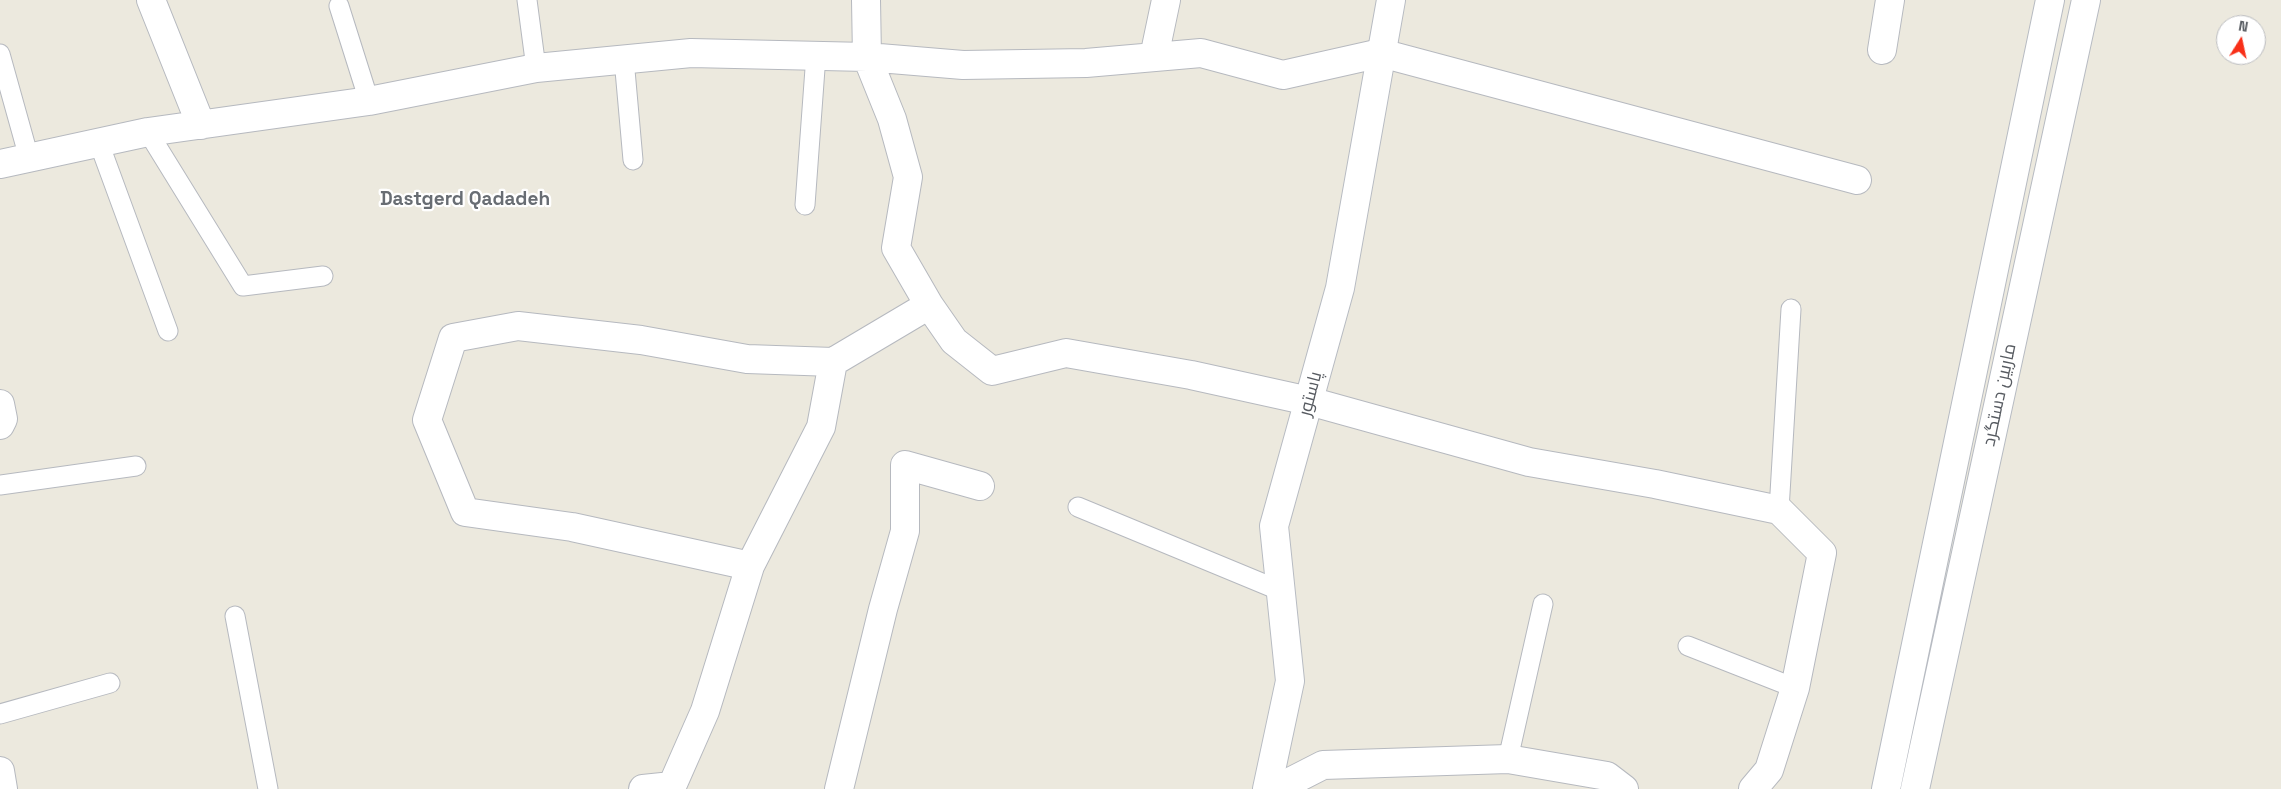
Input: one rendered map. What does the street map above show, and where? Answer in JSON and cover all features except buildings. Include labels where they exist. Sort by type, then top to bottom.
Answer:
[{"type":"street","points":[[151,0],[201,125]]},
{"type":"street","points":[[866,0],[867,56],[892,119],[908,177],[896,248],[929,305],[954,341],[992,371],[1066,353],[1191,375],[1309,401],[1529,462],[1654,484],[1779,510],[1822,553],[1795,688],[1769,770],[1753,789]]},
{"type":"street","points":[[1154,57],[1166,0]]},
{"type":"street","name":"پاستور","points":[[1267,789],[1290,681],[1274,526],[1340,288],[1391,0]]},
{"type":"street","points":[[1882,50],[1890,0]]},
{"type":"street","name":"ماربین دستگرد","points":[[1886,789],[2050,0]]},
{"type":"street","name":"ماربین دستگرد","points":[[1915,789],[2086,0]]},
{"type":"street","points":[[0,164],[148,132],[369,101],[536,68],[691,53],[867,56],[963,65],[1086,63],[1201,53],[1283,75],[1382,54],[1857,180]]},
{"type":"street","points":[[2022,138],[2054,145]]},
{"type":"street","points":[[750,566],[572,527],[465,512],[427,420],[453,338],[518,326],[641,340],[747,359],[833,362],[929,305]]},
{"type":"street","points":[[643,789],[672,786],[705,711],[750,566],[821,427],[833,362]]},
{"type":"street","points":[[0,404],[3,419],[0,425]]},
{"type":"street","points":[[839,789],[883,609],[905,531],[905,465],[980,486]]},
{"type":"street","points":[[1276,789],[1323,765],[1508,759],[1607,776],[1624,789]]},
{"type":"street","points":[[0,771],[3,789]]},
{"type":"lane","points":[[527,0],[536,68]]},
{"type":"lane","points":[[339,6],[369,101]]},
{"type":"lane","points":[[0,54],[29,158]]},
{"type":"lane","points":[[806,205],[816,55]]},
{"type":"lane","points":[[624,59],[634,160]]},
{"type":"lane","points":[[148,132],[242,286],[323,276]]},
{"type":"lane","points":[[99,143],[168,331]]},
{"type":"lane","points":[[1779,510],[1791,309]]},
{"type":"lane","points":[[0,485],[136,466]]},
{"type":"lane","points":[[1078,507],[1281,591]]},
{"type":"lane","points":[[1508,759],[1543,604]]},
{"type":"lane","points":[[236,616],[268,789]]},
{"type":"lane","points":[[1688,646],[1795,688]]},
{"type":"lane","points":[[0,714],[110,683]]},
{"type":"district","name":"Dastgerd Qadadeh","points":[[465,200]]}]
